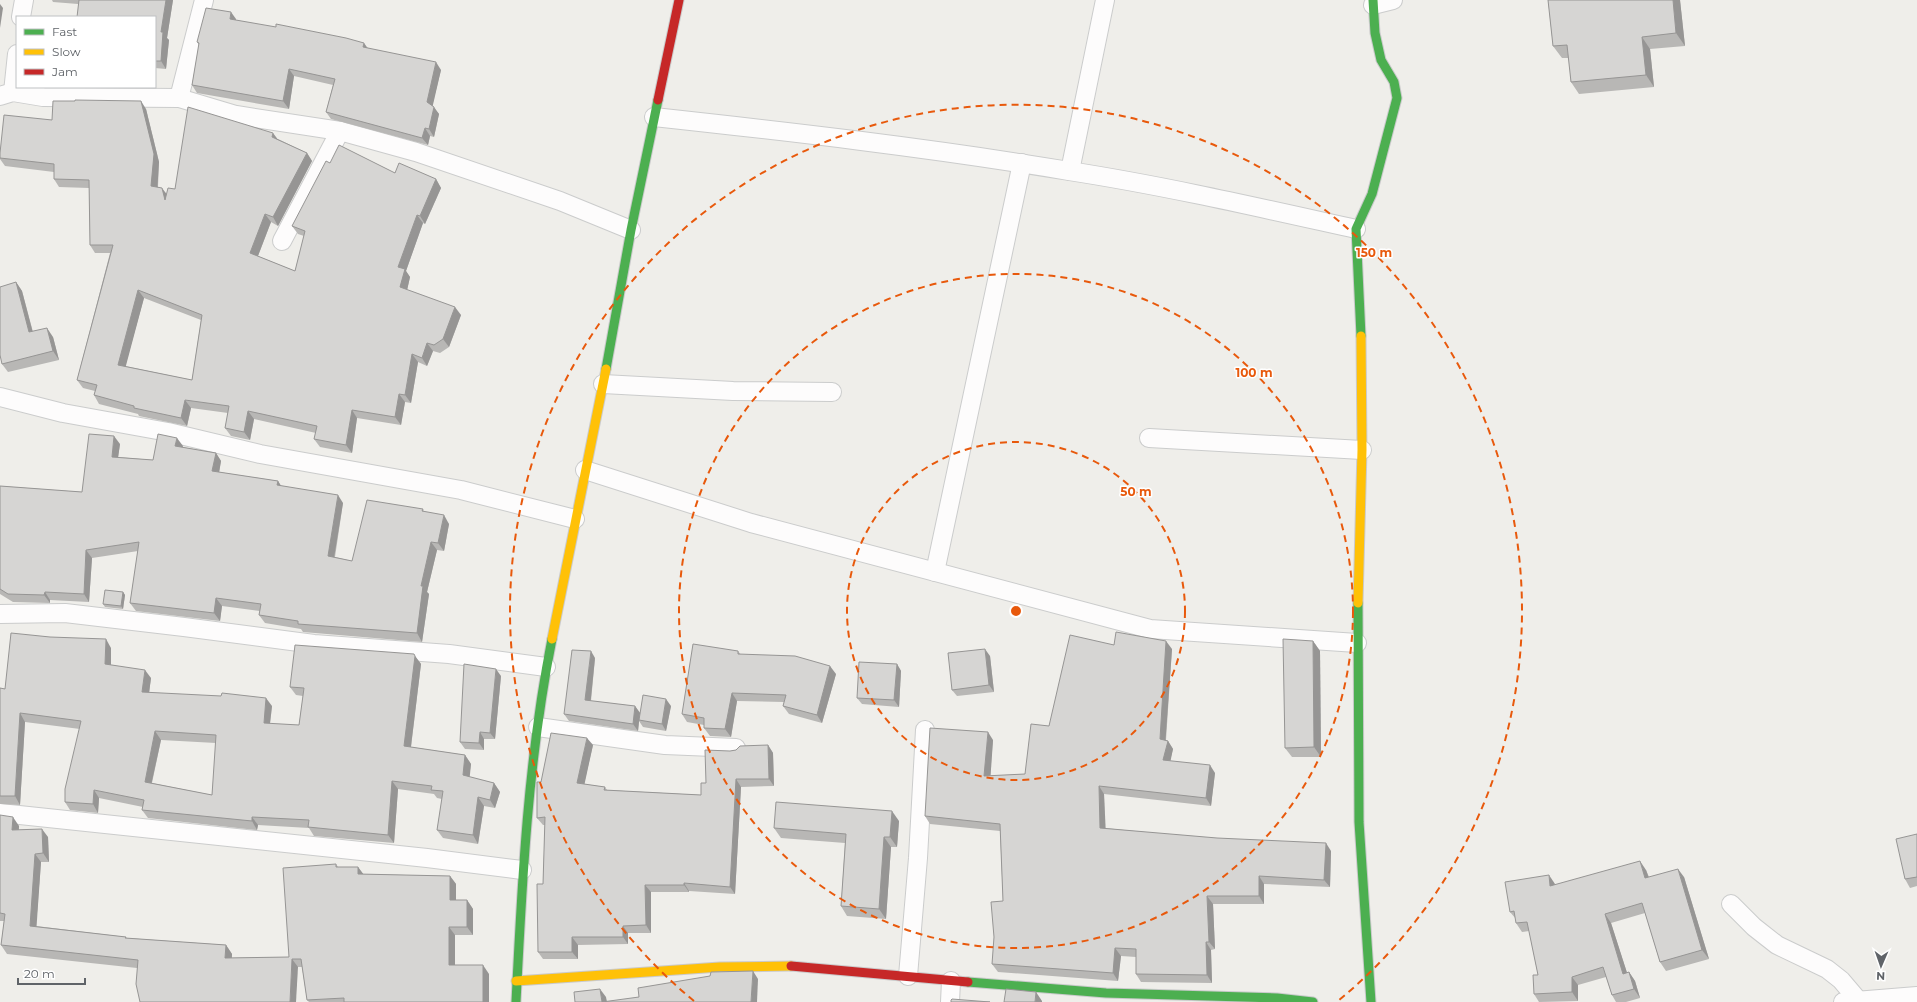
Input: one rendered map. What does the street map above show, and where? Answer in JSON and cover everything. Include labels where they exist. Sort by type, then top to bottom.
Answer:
[{"type":"street","points":[[21,16],[24,0]]},
{"type":"street","points":[[179,98],[204,0]]},
{"type":"street","points":[[516,1002],[522,870],[532,769],[546,667],[603,384],[631,230],[679,0]]},
{"type":"street","points":[[1070,171],[1105,0]]},
{"type":"street","points":[[1371,1002],[1359,822],[1357,642],[1362,450],[1361,323],[1356,229],[1372,194],[1397,98],[1394,82],[1381,60],[1375,33],[1373,3],[1393,0]]},
{"type":"street","points":[[16,58],[6,94],[43,98],[179,98],[236,115],[340,131],[416,152],[560,201],[631,230]]},
{"type":"street","points":[[654,117],[851,139],[1022,163],[1209,196],[1356,229]]},
{"type":"street","points":[[282,241],[340,131]]},
{"type":"street","points":[[935,572],[1022,163]]},
{"type":"street","points":[[603,384],[733,391],[832,392]]},
{"type":"street","points":[[0,397],[63,413],[168,432],[260,454],[461,490],[575,519]]},
{"type":"street","points":[[1149,438],[1362,450]]},
{"type":"street","points":[[585,470],[751,523],[1150,629],[1357,642]]},
{"type":"street","points":[[0,614],[65,614],[184,627],[314,644],[449,654],[546,667]]},
{"type":"street","points":[[538,727],[665,745],[736,748]]},
{"type":"street","points":[[908,976],[918,858],[925,730]]},
{"type":"street","points":[[0,814],[427,858],[522,870]]},
{"type":"street","points":[[1731,904],[1754,927],[1778,945],[1827,969],[1841,980],[1851,1001],[1917,996]]},
{"type":"street","points":[[516,981],[720,967],[804,966],[951,981],[1106,993],[1277,998],[1312,1002]]},
{"type":"street","points":[[950,1002],[951,981]]},
{"type":"building","points":[[79,0],[166,0],[161,32],[163,32],[161,61],[156,61],[156,16],[77,16]]},
{"type":"building","points":[[1548,0],[1673,0],[1676,33],[1642,37],[1646,75],[1571,82],[1567,45],[1553,46]]},
{"type":"building","points":[[206,8],[231,12],[230,19],[276,27],[276,24],[346,38],[364,43],[363,47],[436,62],[427,102],[434,107],[429,129],[425,128],[422,138],[326,112],[335,79],[289,69],[283,101],[192,85],[199,43],[197,42]]},
{"type":"building","points":[[53,101],[141,101],[154,154],[151,186],[162,188],[165,200],[168,188],[175,189],[188,107],[273,133],[272,137],[307,153],[273,217],[265,214],[250,253],[295,271],[305,231],[292,226],[326,161],[330,163],[339,145],[395,173],[399,163],[436,179],[420,216],[417,215],[398,267],[405,269],[400,287],[455,307],[443,339],[434,345],[427,343],[422,358],[412,354],[405,395],[399,394],[395,417],[352,410],[346,445],[314,439],[317,426],[248,411],[244,432],[225,428],[229,406],[185,400],[181,418],[134,408],[134,406],[94,395],[97,385],[77,380],[113,245],[90,245],[89,180],[54,179],[54,164],[0,158],[4,115],[52,120]],"holes":[[[138,290],[202,315],[192,380],[118,365]]]},
{"type":"building","points":[[16,282],[29,332],[47,328],[53,351],[2,364],[0,355],[0,287]]},
{"type":"building","points":[[89,434],[114,436],[112,457],[153,460],[158,434],[177,438],[175,446],[216,453],[212,471],[278,481],[277,485],[338,495],[328,556],[352,561],[367,500],[423,509],[422,511],[444,515],[438,543],[431,542],[421,586],[423,586],[417,633],[298,624],[298,621],[259,615],[261,604],[216,598],[214,613],[130,603],[139,542],[86,550],[84,594],[45,592],[44,595],[8,594],[0,589],[0,486],[82,492]]},
{"type":"building","points":[[105,590],[123,592],[121,606],[103,604]]},
{"type":"building","points":[[1116,632],[1166,641],[1160,739],[1168,741],[1163,760],[1210,765],[1206,798],[1099,786],[1100,828],[1217,838],[1326,843],[1324,880],[1259,876],[1259,896],[1207,896],[1209,942],[1206,942],[1207,975],[1136,974],[1136,949],[1115,948],[1113,973],[992,964],[994,937],[991,902],[1003,901],[1000,824],[925,816],[930,728],[988,732],[984,776],[1025,774],[1031,724],[1049,726],[1070,635],[1114,645]]},
{"type":"building","points":[[11,633],[50,637],[106,639],[105,664],[145,670],[142,692],[221,696],[222,693],[266,698],[264,723],[299,725],[304,688],[290,687],[295,645],[414,654],[415,656],[404,746],[465,755],[463,775],[494,783],[490,800],[478,797],[473,835],[437,830],[443,791],[431,790],[432,786],[392,781],[388,835],[308,827],[309,820],[252,817],[252,821],[142,810],[144,800],[94,790],[93,804],[65,802],[65,789],[81,721],[20,713],[15,796],[0,796],[0,688],[5,689]],"holes":[[[155,731],[216,735],[212,795],[145,782]]]},
{"type":"building","points":[[1283,639],[1313,641],[1314,747],[1285,748]]},
{"type":"building","points":[[693,644],[738,651],[738,654],[795,656],[830,666],[817,715],[783,706],[786,695],[732,693],[725,729],[704,728],[704,718],[682,714]]},
{"type":"building","points":[[985,649],[989,685],[952,690],[948,653]]},
{"type":"building","points":[[572,650],[591,651],[585,700],[635,706],[633,724],[564,714]]},
{"type":"building","points":[[859,662],[897,664],[894,700],[857,698]]},
{"type":"building","points":[[464,664],[496,669],[490,733],[480,732],[479,743],[460,742]]},
{"type":"building","points":[[643,695],[666,699],[662,724],[639,720]]},
{"type":"building","points":[[551,733],[587,738],[577,783],[605,787],[604,790],[701,795],[701,783],[706,783],[705,750],[730,751],[736,750],[740,746],[768,745],[769,779],[736,779],[730,887],[684,883],[684,885],[645,885],[646,925],[623,926],[623,937],[572,937],[572,952],[538,952],[537,884],[543,884],[545,817],[537,818],[537,782],[541,782]]},
{"type":"building","points":[[776,802],[892,811],[890,837],[884,837],[879,909],[841,906],[846,834],[774,828]]},
{"type":"building","points":[[0,815],[13,817],[12,830],[42,829],[43,853],[35,854],[30,926],[126,937],[125,938],[226,945],[225,958],[289,957],[283,868],[336,864],[336,867],[358,867],[358,874],[450,876],[450,900],[467,900],[467,927],[449,927],[449,965],[483,965],[483,1002],[344,1002],[344,998],[307,1000],[301,959],[292,959],[290,1002],[140,1002],[136,984],[138,960],[1,945],[5,914],[0,913]]},
{"type":"building","points":[[1917,834],[1917,877],[1905,879],[1896,839]]},
{"type":"building","points":[[1640,861],[1645,878],[1678,869],[1702,950],[1660,962],[1642,903],[1605,914],[1623,974],[1629,972],[1634,989],[1612,995],[1603,967],[1572,977],[1572,992],[1534,994],[1533,975],[1538,975],[1527,922],[1516,923],[1514,911],[1510,912],[1505,882],[1549,875],[1550,886]]},
{"type":"building","points":[[753,971],[751,1002],[602,1002],[639,997],[638,988],[710,976],[711,972]]},
{"type":"building","points":[[600,989],[602,1002],[575,1002],[574,992]]},
{"type":"building","points":[[1006,989],[1036,992],[1035,1002],[1004,1002]]},
{"type":"building","points":[[952,999],[990,1002],[951,1002]]},
{"type":"traffic: fast","points":[[1361,336],[1356,229],[1372,194],[1397,98],[1394,82],[1381,60],[1375,33],[1373,0]]},
{"type":"traffic: fast","points":[[606,369],[631,230],[658,100]]},
{"type":"traffic: fast","points":[[1358,603],[1359,822],[1371,1002]]},
{"type":"traffic: fast","points":[[516,1002],[527,820],[537,729],[552,639]]},
{"type":"traffic: fast","points":[[968,982],[1106,993],[1277,998],[1313,1002]]},
{"type":"traffic: slow","points":[[1358,603],[1362,450],[1361,336]]},
{"type":"traffic: slow","points":[[552,639],[606,369]]},
{"type":"traffic: slow","points":[[516,981],[720,967],[791,966]]},
{"type":"traffic: jam","points":[[658,100],[679,0]]},
{"type":"traffic: jam","points":[[791,966],[968,982]]}]
